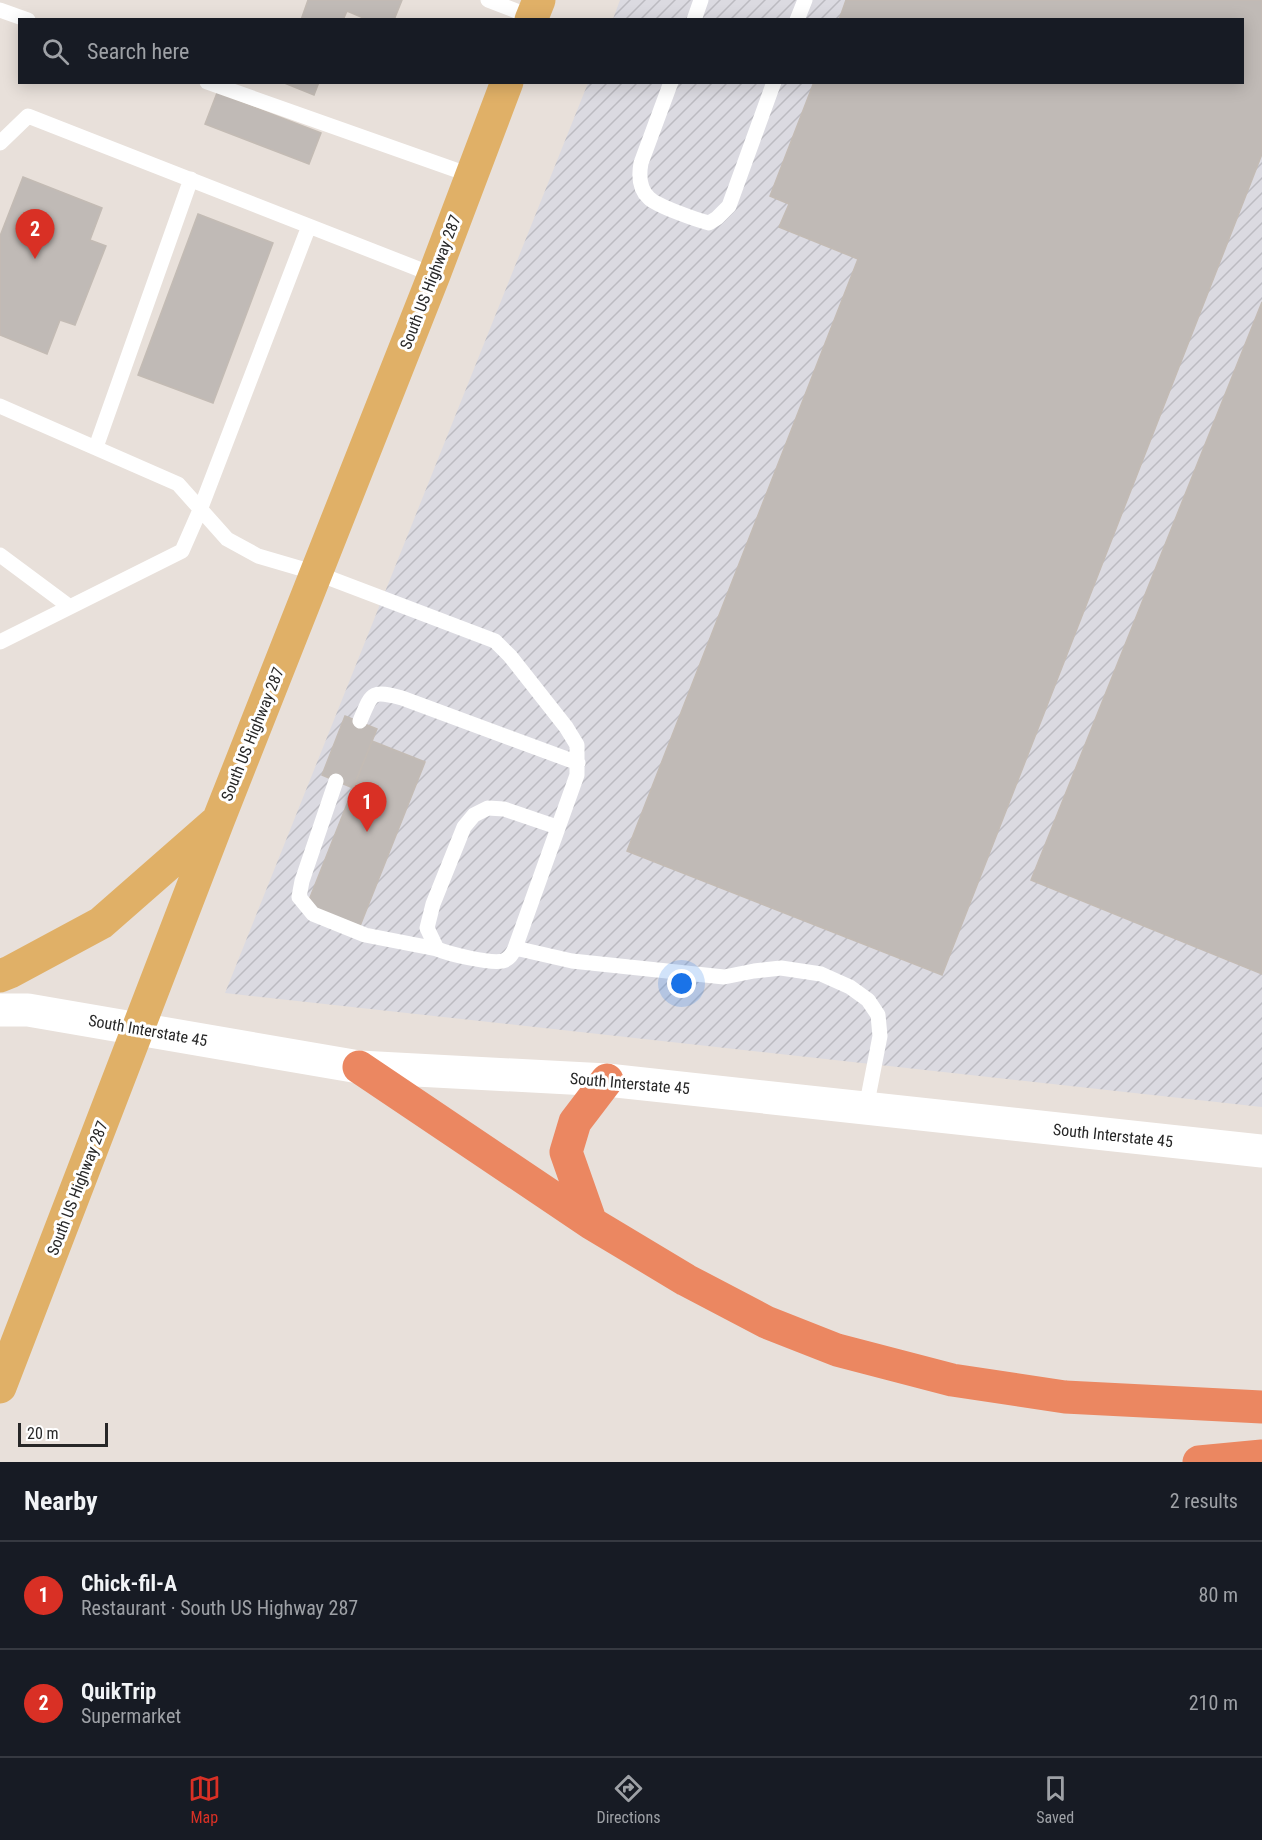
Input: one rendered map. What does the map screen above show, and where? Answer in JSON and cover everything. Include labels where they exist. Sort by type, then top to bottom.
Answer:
[{"type":"highway","points":[[359,1067],[591,1223],[686,1280],[766,1322],[837,1350],[952,1380],[1065,1397],[1262,1407]]},
{"type":"highway","points":[[591,1223],[566,1152],[575,1122],[607,1080]]},
{"type":"highway","points":[[1199,1462],[1262,1456]]},
{"type":"main road","name":"South US Highway 287","points":[[0,1388],[218,821],[434,275],[506,84]]},
{"type":"main road","points":[[0,976],[101,923],[218,821]]},
{"type":"street","name":"South Interstate 45","points":[[0,1010],[28,1010],[359,1067],[607,1080],[1262,1151]]},
{"type":"lane","points":[[488,0],[534,12]]},
{"type":"lane","points":[[695,18],[701,0]]},
{"type":"lane","points":[[798,18],[805,0]]},
{"type":"lane","points":[[0,10],[22,18]]},
{"type":"lane","points":[[213,84],[470,176]]},
{"type":"lane","points":[[670,84],[641,163],[639,175],[642,186],[649,198],[693,219],[709,223],[729,206],[773,84]]},
{"type":"lane","points":[[0,142],[28,116],[434,275]]},
{"type":"lane","points":[[96,447],[191,179]]},
{"type":"lane","points":[[0,642],[182,551],[200,510],[309,226]]},
{"type":"lane","points":[[0,406],[178,484],[226,539],[258,556],[316,573],[495,641],[510,656],[577,745],[578,763],[577,775],[512,954],[504,961],[452,956],[437,949],[365,935],[313,915],[299,897],[302,881],[336,781]]},
{"type":"lane","points":[[0,555],[70,607]]},
{"type":"lane","points":[[360,721],[370,698],[376,693],[385,694],[402,698],[578,763]]},
{"type":"lane","points":[[437,949],[427,928],[433,904],[464,827],[474,815],[488,808],[504,809],[557,827]]},
{"type":"lane","points":[[515,948],[572,961],[724,977],[781,968],[821,975],[850,987],[868,1000],[878,1015],[880,1036],[866,1108]]},
{"type":"shaded area","points":[[620,0],[1262,0],[1262,1107],[225,993],[588,84],[1244,84],[1244,18],[613,18]]},
{"type":"building","points":[[308,0],[402,0],[395,18],[363,18],[347,11],[344,18],[302,18]]},
{"type":"building","points":[[846,0],[1262,0],[1262,154],[942,975],[627,851],[858,259],[779,227],[789,204],[770,196],[813,84],[1244,84],[1244,18],[840,18]]},
{"type":"building","points":[[287,84],[318,84],[314,95]]},
{"type":"building","points":[[217,93],[321,133],[309,164],[205,124]]},
{"type":"building","points":[[23,177],[102,208],[90,240],[106,246],[75,325],[60,320],[47,354],[0,335],[0,236]]},
{"type":"building","points":[[198,214],[273,243],[213,403],[138,375]]},
{"type":"building","points":[[1262,302],[1262,974],[1031,880]]},
{"type":"building","points":[[345,716],[377,729],[353,788],[322,775]]},
{"type":"building","points":[[372,741],[425,762],[360,926],[307,905]]},
{"type":"place","name":"QuikTrip","points":[[35,259]]},
{"type":"place","name":"Chick-fil-A","points":[[367,832]]}]
